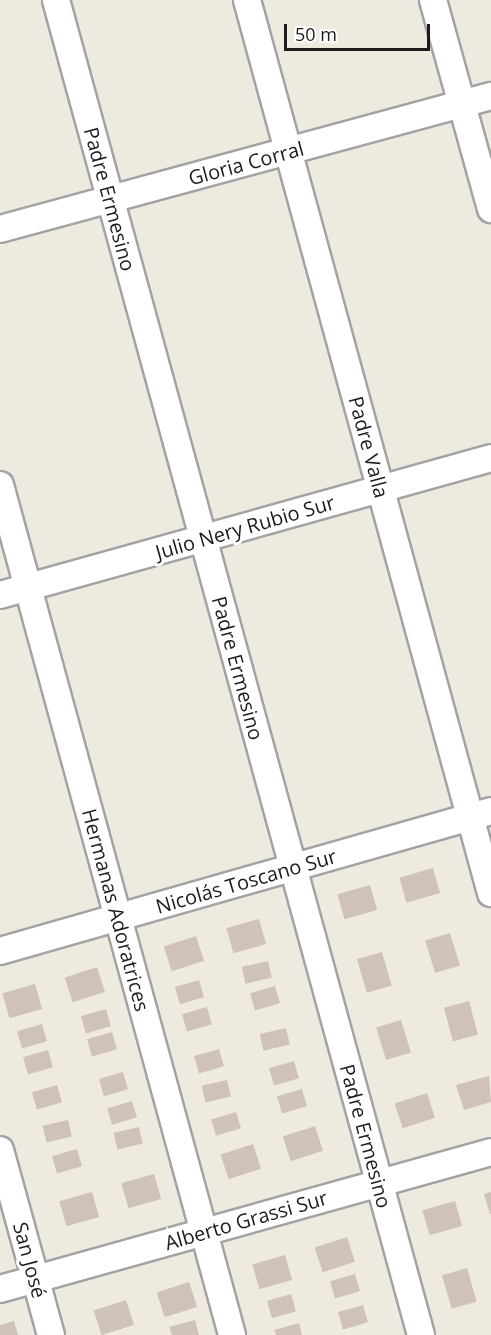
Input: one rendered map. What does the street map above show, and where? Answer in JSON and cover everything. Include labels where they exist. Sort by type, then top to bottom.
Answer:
[{"type":"street","name":"Padre Ermesino","points":[[56,0],[421,1335]]},
{"type":"street","name":"Padre Valla","points":[[247,0],[381,489],[481,814],[491,893]]},
{"type":"street","points":[[433,0],[491,209]]},
{"type":"street","name":"Gloria Corral","points":[[0,229],[491,96]]},
{"type":"street","name":"Julio Nery Rubio Sur","points":[[0,595],[491,458]]},
{"type":"street","name":"Hermanas Adoratrices","points":[[0,485],[232,1335]]},
{"type":"street","name":"Nicolás Toscano Sur","points":[[0,951],[481,814]]},
{"type":"street","name":"San José","points":[[0,1150],[51,1335]]},
{"type":"street","name":"Alberto Grassi Sur","points":[[0,1289],[491,1152]]},
{"type":"building","points":[[433,868],[440,893],[407,903],[399,878]]},
{"type":"building","points":[[370,885],[377,910],[344,919],[337,894]]},
{"type":"building","points":[[259,919],[266,944],[233,953],[226,928]]},
{"type":"building","points":[[450,933],[460,966],[435,973],[425,941]]},
{"type":"building","points":[[196,936],[204,961],[172,971],[164,947]]},
{"type":"building","points":[[382,952],[392,986],[367,993],[357,959]]},
{"type":"building","points":[[268,961],[272,978],[246,984],[242,967]]},
{"type":"building","points":[[97,967],[105,992],[73,1002],[65,978]]},
{"type":"building","points":[[199,980],[204,997],[180,1004],[175,987]]},
{"type":"building","points":[[35,984],[42,1009],[9,1018],[2,993]]},
{"type":"building","points":[[275,986],[280,1003],[255,1010],[250,993]]},
{"type":"building","points":[[469,1001],[478,1035],[453,1042],[444,1008]]},
{"type":"building","points":[[207,1007],[212,1024],[187,1031],[182,1014]]},
{"type":"building","points":[[106,1009],[111,1026],[86,1033],[81,1016]]},
{"type":"building","points":[[401,1020],[411,1053],[386,1060],[376,1028]]},
{"type":"building","points":[[42,1024],[47,1041],[22,1048],[17,1031]]},
{"type":"building","points":[[286,1028],[290,1045],[264,1051],[260,1034]]},
{"type":"building","points":[[112,1032],[117,1049],[92,1056],[87,1039]]},
{"type":"building","points":[[219,1049],[224,1066],[199,1073],[194,1056]]},
{"type":"building","points":[[48,1050],[53,1067],[28,1074],[23,1057]]},
{"type":"building","points":[[294,1061],[299,1078],[274,1085],[269,1068]]},
{"type":"building","points":[[123,1072],[128,1089],[104,1096],[99,1079]]},
{"type":"building","points":[[489,1076],[491,1102],[464,1110],[456,1085]]},
{"type":"building","points":[[227,1080],[231,1097],[205,1102],[202,1086]]},
{"type":"building","points":[[57,1085],[62,1102],[37,1109],[32,1092]]},
{"type":"building","points":[[302,1089],[307,1106],[282,1113],[277,1096]]},
{"type":"building","points":[[427,1093],[435,1118],[403,1128],[395,1104]]},
{"type":"building","points":[[132,1101],[137,1117],[112,1125],[107,1109]]},
{"type":"building","points":[[236,1112],[241,1128],[216,1136],[211,1120]]},
{"type":"building","points":[[68,1120],[72,1137],[46,1142],[43,1126]]},
{"type":"building","points":[[315,1126],[323,1151],[291,1161],[283,1137]]},
{"type":"building","points":[[139,1127],[143,1144],[117,1149],[114,1133]]},
{"type":"building","points":[[253,1144],[261,1169],[229,1179],[221,1155]]},
{"type":"building","points":[[77,1149],[82,1166],[57,1173],[52,1156]]},
{"type":"building","points":[[154,1174],[161,1199],[128,1208],[121,1183]]},
{"type":"building","points":[[92,1192],[99,1217],[66,1226],[59,1201]]},
{"type":"building","points":[[491,1192],[491,1214],[490,1214],[484,1194]]},
{"type":"building","points":[[455,1201],[462,1226],[429,1235],[422,1210]]},
{"type":"building","points":[[347,1237],[355,1262],[323,1272],[315,1248]]},
{"type":"building","points":[[285,1255],[292,1280],[259,1289],[252,1264]]},
{"type":"building","points":[[467,1268],[477,1302],[452,1309],[442,1275]]},
{"type":"building","points":[[355,1274],[360,1291],[335,1298],[330,1281]]},
{"type":"building","points":[[189,1282],[197,1307],[165,1317],[157,1293]]},
{"type":"building","points":[[291,1294],[296,1311],[272,1318],[267,1301]]},
{"type":"building","points":[[126,1300],[134,1325],[102,1335],[94,1311]]},
{"type":"building","points":[[363,1305],[368,1322],[343,1329],[338,1312]]},
{"type":"building","points":[[195,1320],[199,1335],[172,1335],[169,1327]]},
{"type":"building","points":[[14,1321],[18,1335],[0,1335],[0,1325]]},
{"type":"building","points":[[299,1323],[302,1335],[276,1335],[274,1330]]}]
